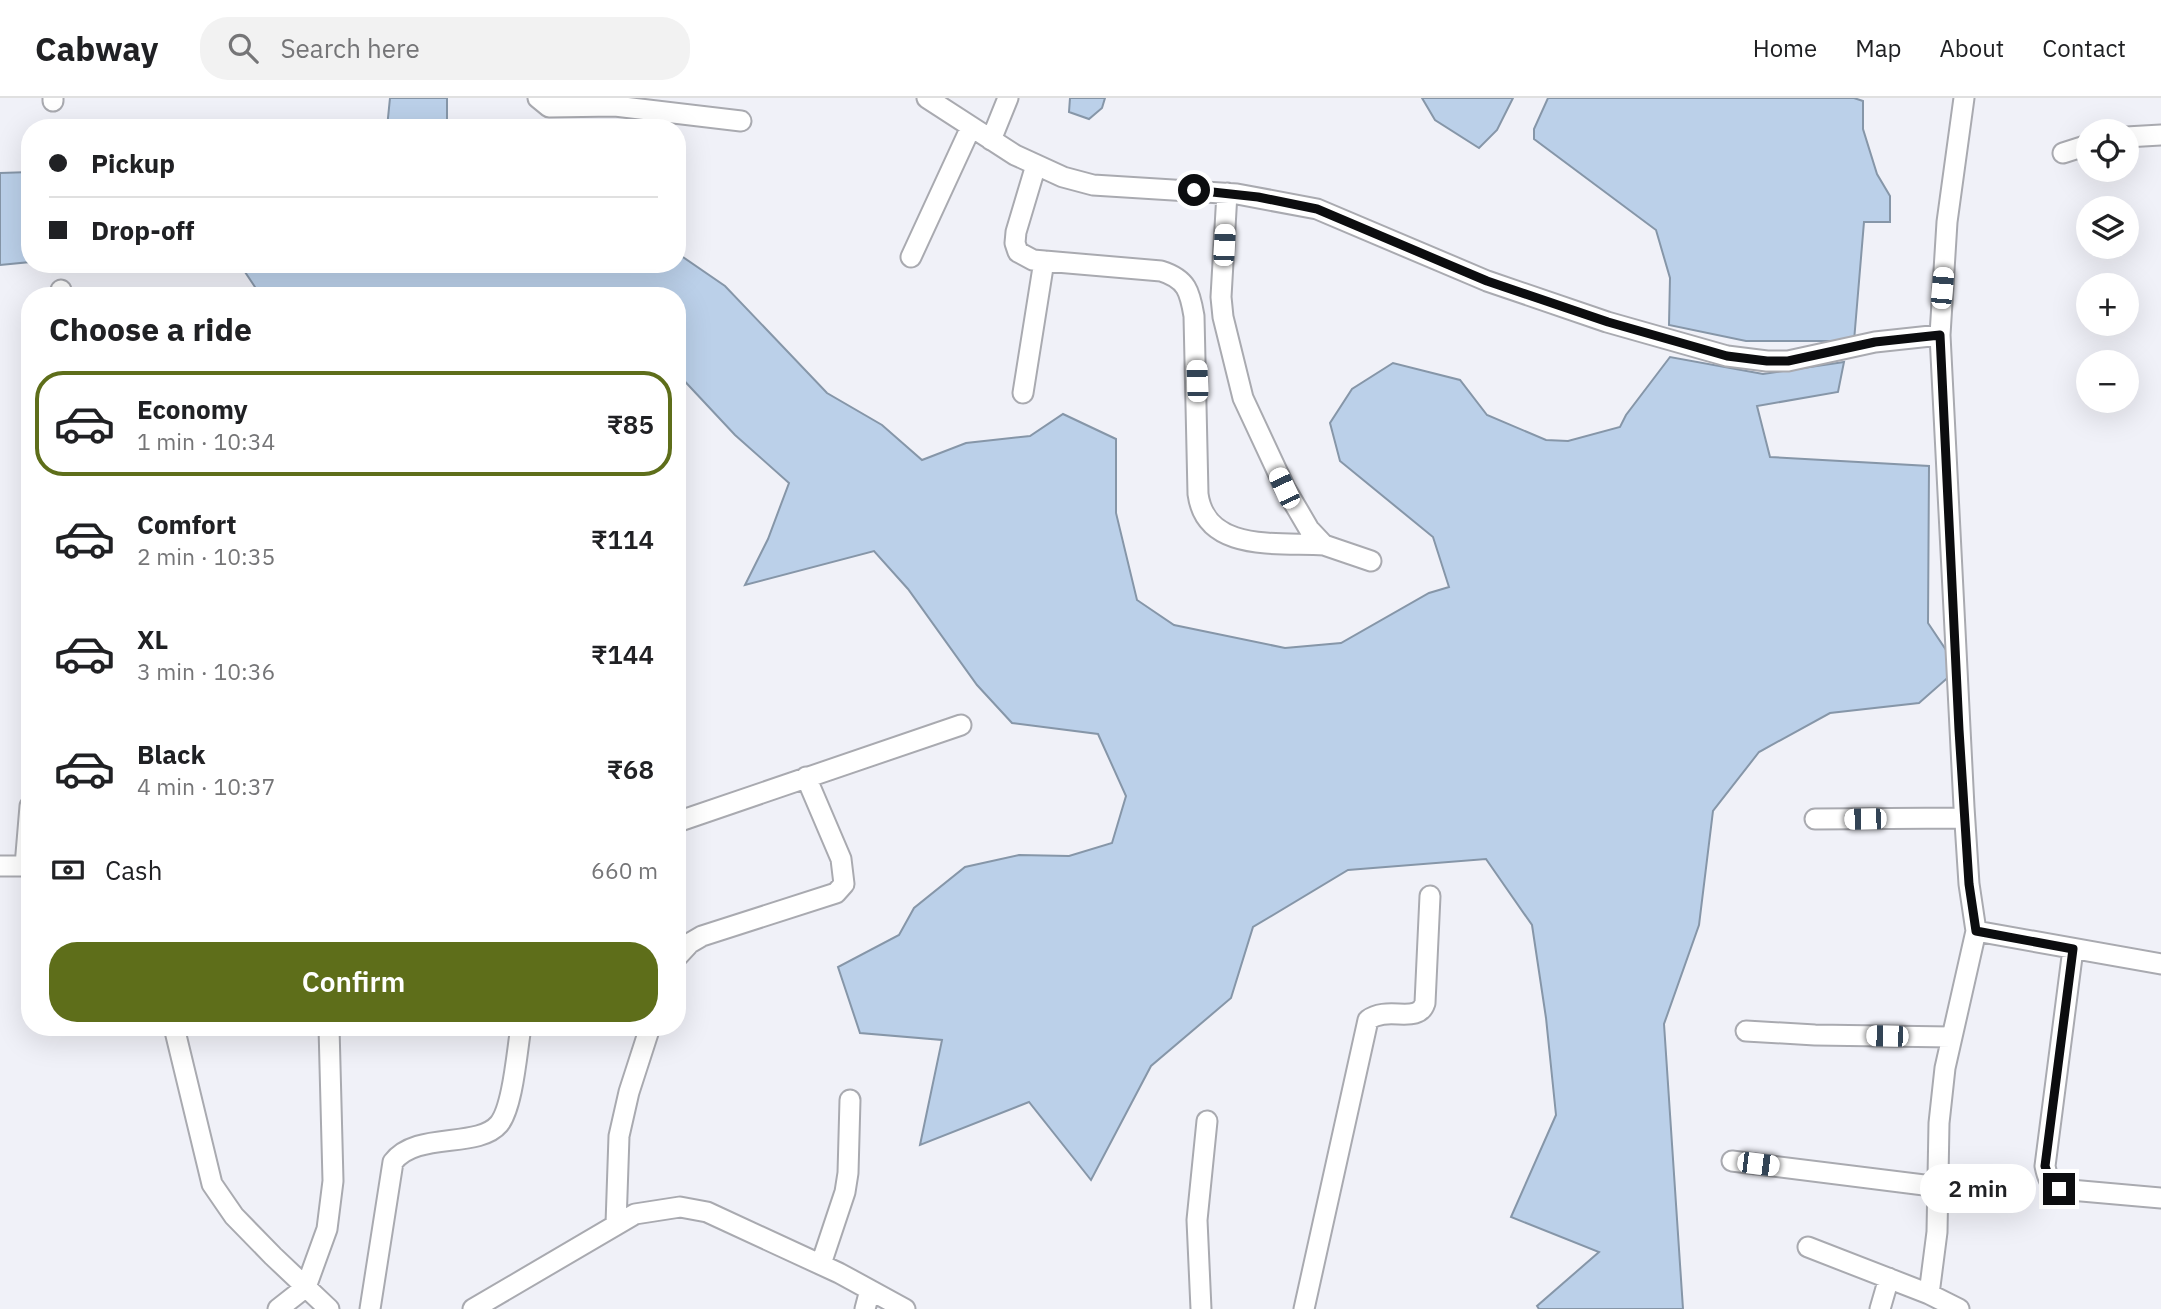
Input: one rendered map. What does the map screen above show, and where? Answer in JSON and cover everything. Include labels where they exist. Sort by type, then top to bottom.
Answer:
[{"type":"street","points":[[538,98],[549,107],[615,106],[741,121]]},
{"type":"street","points":[[928,98],[991,140],[1035,165],[1063,177],[1093,185],[1227,193],[1317,209],[1487,281],[1608,322],[1727,356],[1788,361],[1875,342],[1940,335]]},
{"type":"street","points":[[991,140],[1008,98]]},
{"type":"street","points":[[1929,1294],[1940,1187],[1939,1123],[1945,1068],[1976,931],[1964,818],[1940,335],[1947,222],[1964,98]]},
{"type":"street","points":[[911,257],[971,127]]},
{"type":"street","points":[[2139,136],[2161,135]]},
{"type":"street","points":[[2063,153],[2076,149]]},
{"type":"street","points":[[1035,165],[1015,243],[1018,252],[1044,261],[1161,271],[1174,275],[1190,293],[1195,316],[1200,508],[1211,526],[1231,537],[1324,545],[1370,561]]},
{"type":"street","points":[[1227,193],[1221,298],[1239,385],[1284,488],[1309,529],[1324,545]]},
{"type":"street","points":[[1023,393],[1044,261]]},
{"type":"street","points":[[686,819],[961,725]]},
{"type":"street","points":[[686,947],[702,936],[836,893],[844,884],[841,859],[806,777]]},
{"type":"street","points":[[1815,819],[1964,818]]},
{"type":"street","points":[[0,866],[21,866]]},
{"type":"street","points":[[1304,1309],[1368,1020],[1383,1013],[1416,1014],[1423,1009],[1425,1003],[1430,895]]},
{"type":"street","points":[[1976,931],[2161,964]]},
{"type":"street","points":[[2073,949],[2045,1166],[2047,1176],[2059,1189],[2161,1198]]},
{"type":"street","points":[[1746,1031],[1951,1037]]},
{"type":"street","points":[[176,1036],[212,1184],[234,1216],[329,1309]]},
{"type":"street","points":[[278,1309],[306,1287],[327,1229],[333,1181],[329,1036]]},
{"type":"street","points":[[370,1309],[393,1162],[400,1153],[414,1147],[485,1132],[499,1124],[511,1091],[520,1036]]},
{"type":"street","points":[[616,1224],[619,1136],[629,1092],[647,1036]]},
{"type":"street","points":[[821,1264],[845,1192],[850,1100]]},
{"type":"street","points":[[1201,1309],[1197,1220],[1206,1121]]},
{"type":"street","points":[[1732,1161],[1940,1187]]},
{"type":"street","points":[[473,1309],[635,1213],[680,1207],[707,1212],[821,1264],[905,1309]]},
{"type":"street","points":[[1808,1247],[1929,1294],[1959,1309]]},
{"type":"street","points":[[1880,1309],[1889,1278]]},
{"type":"street","points":[[865,1309],[870,1290]]},
{"type":"water","points":[[390,98],[447,98],[447,119],[388,119]]},
{"type":"water","points":[[1070,98],[1105,98],[1102,108],[1089,119],[1069,112]]},
{"type":"water","points":[[1422,98],[1513,98],[1497,130],[1479,148],[1435,120]]},
{"type":"water","points":[[1548,98],[1854,98],[1863,101],[1863,129],[1877,174],[1890,196],[1890,222],[1864,222],[1854,341],[1746,341],[1669,325],[1670,278],[1656,230],[1534,139],[1534,129]]},
{"type":"water","points":[[21,172],[21,263],[0,265],[0,173]]},
{"type":"water","points":[[686,259],[725,286],[827,393],[882,425],[922,460],[966,443],[1030,436],[1063,414],[1116,439],[1116,513],[1137,600],[1174,625],[1285,648],[1341,643],[1429,593],[1449,587],[1433,537],[1340,461],[1330,423],[1352,389],[1393,363],[1460,380],[1487,415],[1546,440],[1568,441],[1620,427],[1670,357],[1763,374],[1844,362],[1838,392],[1757,406],[1770,457],[1929,466],[1928,623],[1948,653],[1952,674],[1919,703],[1830,713],[1759,752],[1713,811],[1699,925],[1664,1024],[1683,1309],[1539,1309],[1537,1306],[1599,1252],[1511,1217],[1556,1115],[1546,1018],[1532,925],[1486,859],[1348,870],[1253,927],[1231,998],[1151,1066],[1091,1180],[1029,1102],[920,1145],[942,1040],[860,1033],[838,967],[899,935],[914,908],[965,867],[1019,855],[1069,856],[1112,843],[1126,796],[1098,734],[1012,723],[977,685],[908,589],[874,551],[745,585],[768,539],[789,483],[735,435],[686,383],[686,287],[255,287],[246,273],[686,273]]},
{"type":"route","points":[[1194,190],[1258,197],[1317,209],[1487,281],[1608,322],[1727,356],[1788,361],[1875,342],[1940,335],[1969,884],[1976,931],[2073,949],[2045,1166],[2053,1186],[2059,1189]]}]
